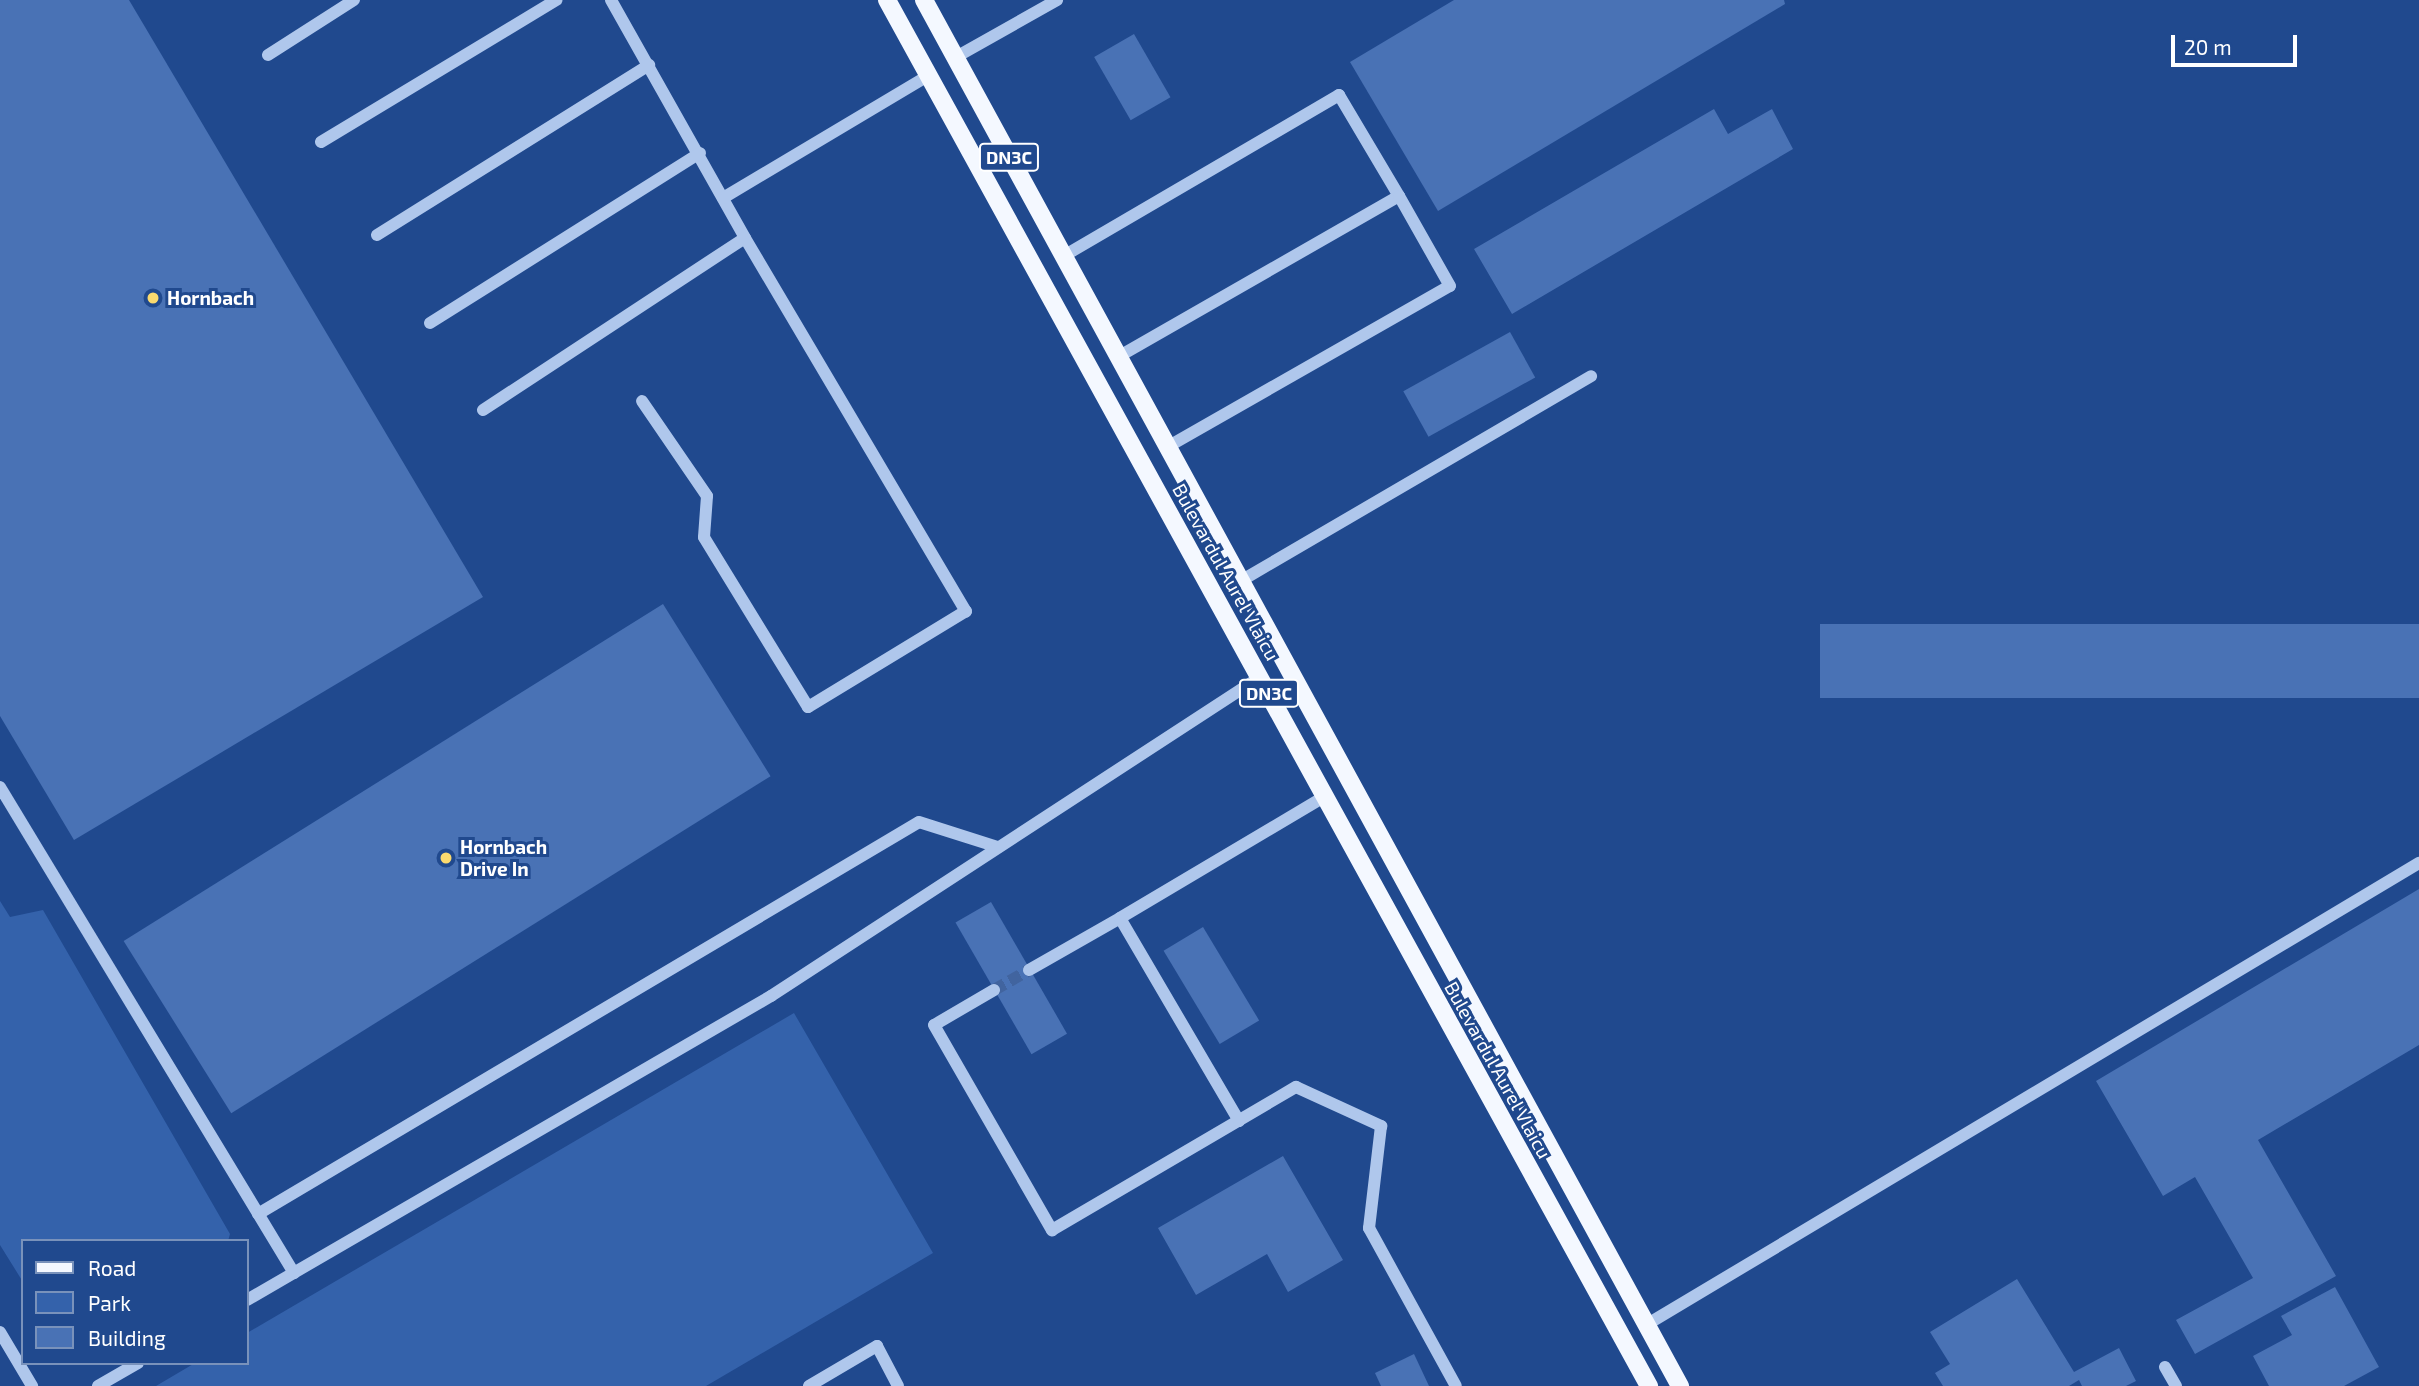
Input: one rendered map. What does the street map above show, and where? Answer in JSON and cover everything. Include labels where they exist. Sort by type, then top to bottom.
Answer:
[{"type":"main road","name":"Bulevardul Aurel Vlaicu","points":[[887,0],[1649,1386]]},
{"type":"main road","name":"Bulevardul Aurel Vlaicu","points":[[924,0],[1062,257],[1244,579],[1680,1386]]},
{"type":"lane","points":[[268,55],[354,0]]},
{"type":"lane","points":[[321,142],[556,0]]},
{"type":"lane","points":[[611,0],[700,153],[745,238],[966,611],[808,707],[704,537],[707,496],[642,401]]},
{"type":"lane","points":[[956,57],[1057,0]]},
{"type":"lane","points":[[377,235],[649,65]]},
{"type":"lane","points":[[723,198],[929,75]]},
{"type":"lane","points":[[1062,257],[1339,95],[1450,286],[1169,446]]},
{"type":"lane","points":[[430,323],[700,153]]},
{"type":"lane","points":[[1118,357],[1399,196]]},
{"type":"lane","points":[[483,410],[745,238]]},
{"type":"lane","points":[[1244,579],[1591,376]]},
{"type":"lane","points":[[248,1299],[771,996],[1260,677]]},
{"type":"lane","points":[[0,786],[294,1273]]},
{"type":"lane","points":[[1029,970],[1324,797]]},
{"type":"lane","points":[[258,1214],[919,822],[998,847]]},
{"type":"lane","points":[[1646,1325],[2419,863]]},
{"type":"lane","points":[[1119,918],[1239,1121]]},
{"type":"lane","points":[[994,990],[934,1025],[1052,1230],[1296,1087],[1381,1126],[1369,1228],[1456,1386]]},
{"type":"lane","points":[[0,1332],[32,1386]]},
{"type":"lane","points":[[809,1386],[877,1346],[898,1386]]},
{"type":"lane","points":[[98,1386],[135,1365]]},
{"type":"lane","points":[[2165,1367],[2176,1386]]},
{"type":"green space","points":[[0,901],[10,917],[43,910],[230,1234],[229,1239],[21,1239],[21,1279],[0,1245]]},
{"type":"green space","points":[[794,1013],[933,1253],[706,1386],[156,1386],[192,1365],[248,1365],[248,1332]]},
{"type":"building","name":"Hornbach","points":[[0,0],[129,0],[483,597],[74,840],[0,716]]},
{"type":"building","points":[[1454,0],[1784,0],[1785,4],[1438,211],[1350,62]]},
{"type":"building","points":[[1134,34],[1170,97],[1131,120],[1094,57]]},
{"type":"building","points":[[1714,109],[1728,134],[1772,109],[1793,149],[1512,314],[1474,249]]},
{"type":"building","points":[[1510,332],[1535,377],[1429,437],[1403,391]]},
{"type":"building","name":"Hornbach Drive In","points":[[663,604],[771,776],[231,1113],[124,941]]},
{"type":"building","points":[[1820,624],[2419,624],[2419,698],[1820,698]]},
{"type":"building","points":[[2419,889],[2419,1045],[2258,1140],[2336,1276],[2195,1354],[2176,1320],[2253,1278],[2195,1177],[2163,1196],[2096,1081]]},
{"type":"building","points":[[991,902],[1067,1034],[1031,1054],[955,923]]},
{"type":"building","points":[[1203,927],[1259,1020],[1220,1044],[1164,951]]},
{"type":"building","points":[[1283,1156],[1343,1260],[1288,1292],[1267,1254],[1196,1295],[1158,1228]]},
{"type":"building","points":[[2017,1279],[2074,1372],[2119,1348],[2136,1381],[2126,1386],[2082,1386],[2079,1380],[2069,1386],[1943,1386],[1935,1373],[1950,1364],[1930,1332]]},
{"type":"building","points":[[2335,1287],[2379,1367],[2344,1386],[2269,1386],[2253,1356],[2292,1335],[2281,1316]]},
{"type":"building","points":[[1414,1354],[1429,1386],[1381,1386],[1375,1373]]},
{"type":"tunnel","points":[[994,990],[1029,970]]},
{"type":"place","name":"Hornbach","points":[[153,298]]},
{"type":"place","name":"Hornbach Drive In","points":[[446,858]]}]
